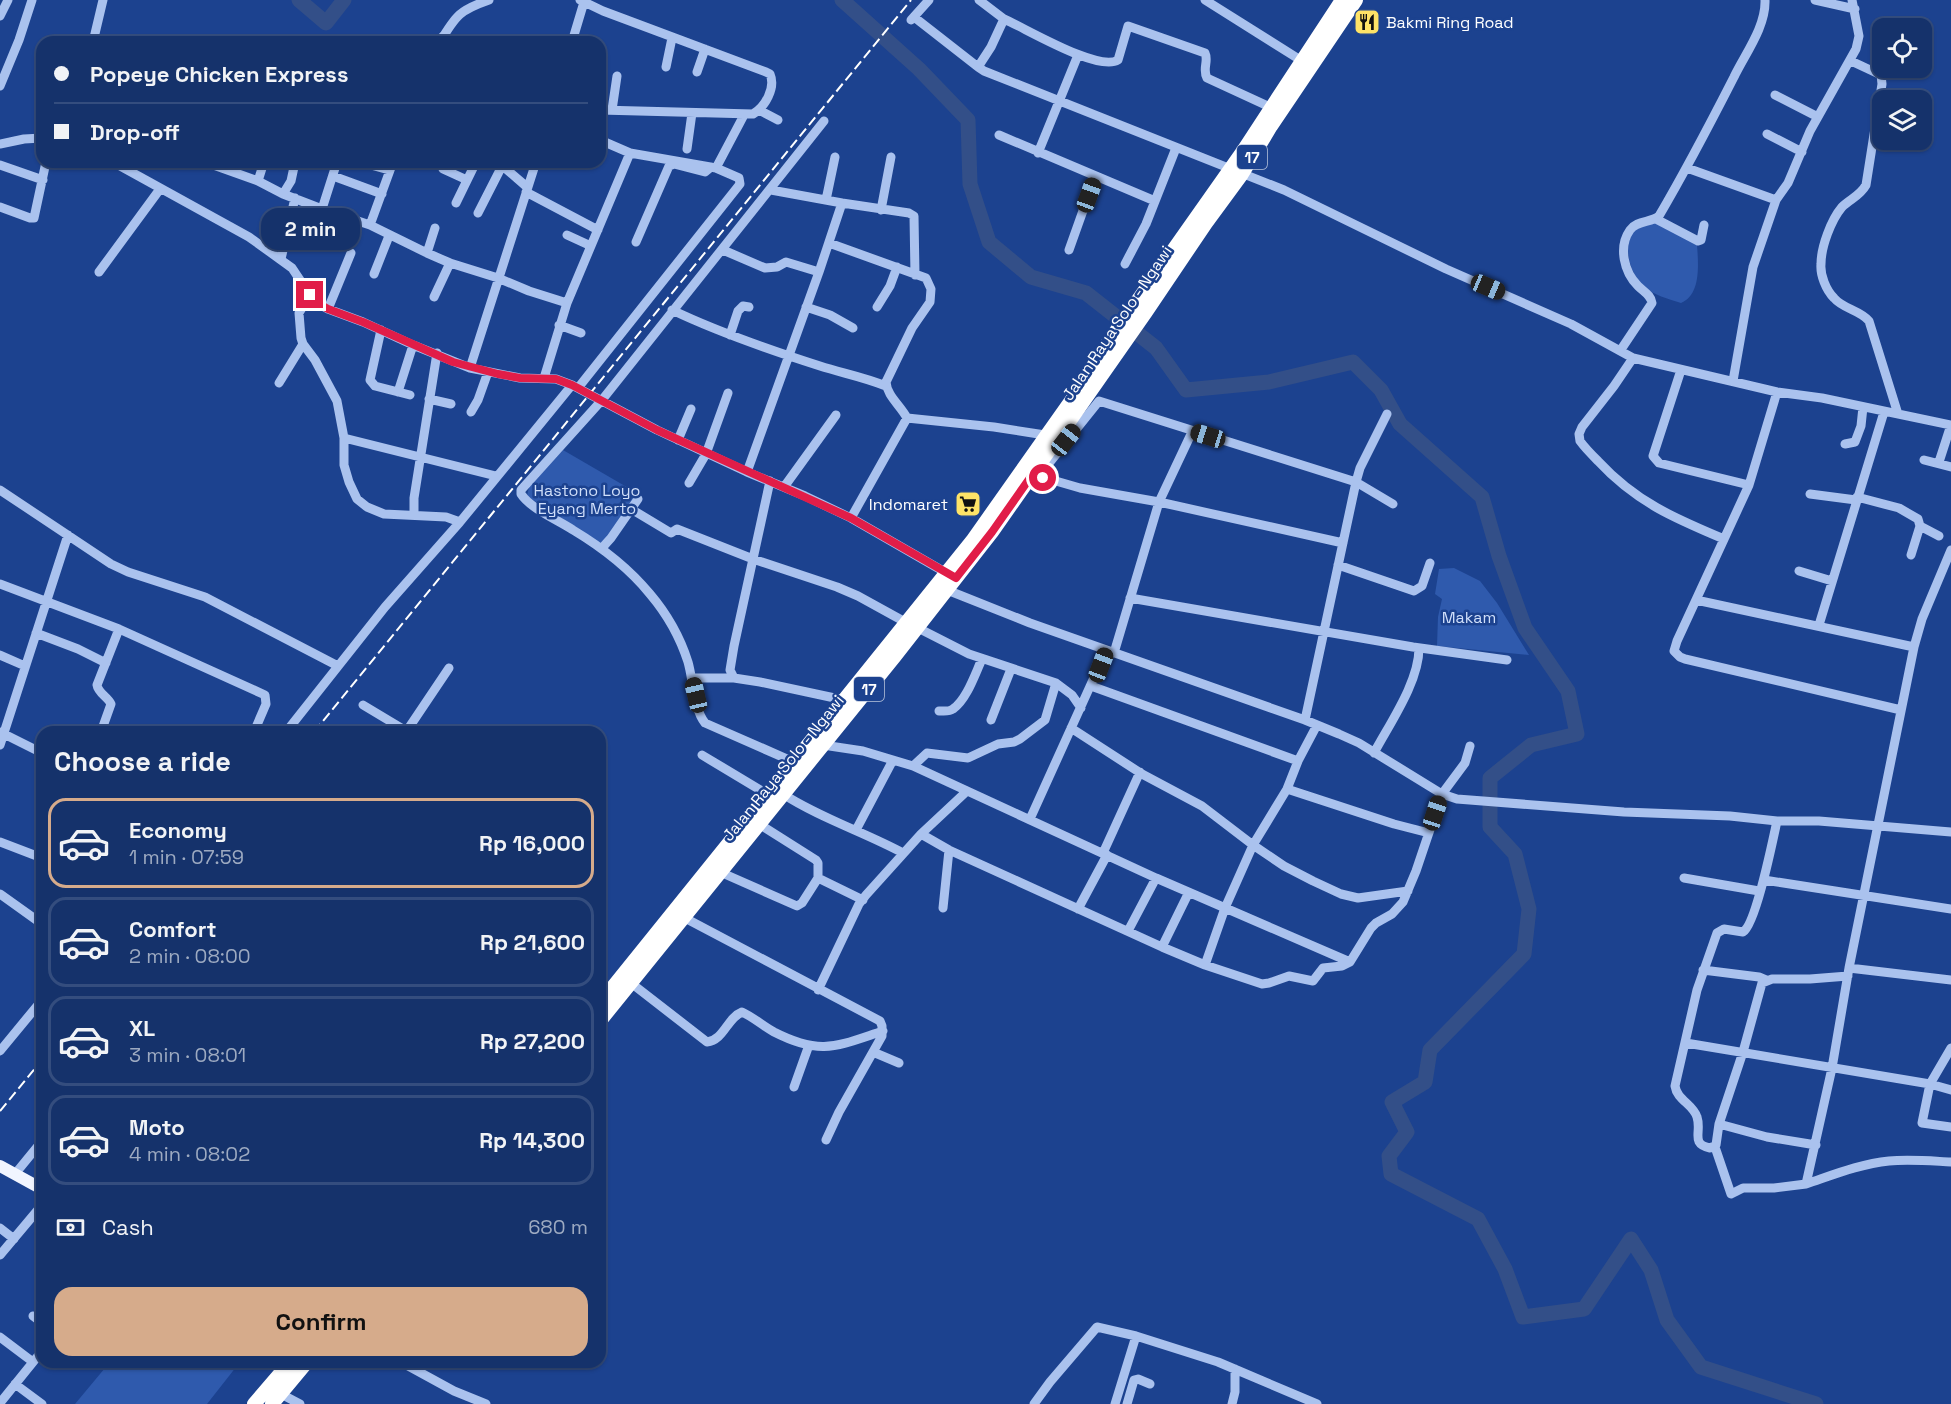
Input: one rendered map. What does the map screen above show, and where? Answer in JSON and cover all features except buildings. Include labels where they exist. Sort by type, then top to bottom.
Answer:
[{"type":"highway","name":"Jalan Raya Solo - Ngawi","points":[[1236,172],[1272,108],[1342,0]]},
{"type":"highway","name":"Jalan Raya Solo - Ngawi","points":[[947,582],[992,532],[1035,476],[1117,342],[1271,126],[1356,0]]},
{"type":"highway","name":"Jalan Raya Solo - Ngawi","points":[[606,1014],[823,745],[947,582],[1046,435],[1117,342]]},
{"type":"highway","name":"Jalan Raya Solo - Ngawi","points":[[606,995],[844,700],[913,626]]},
{"type":"highway","points":[[254,1404],[285,1368]]},
{"type":"highway","points":[[277,1399],[303,1368]]},
{"type":"main road","points":[[5,1172],[36,1186]]},
{"type":"street","points":[[0,16],[8,0]]},
{"type":"street","points":[[0,86],[32,0]]},
{"type":"street","points":[[94,36],[103,0]]},
{"type":"street","points":[[443,36],[463,10],[489,0]]},
{"type":"street","points":[[929,0],[912,18],[989,74],[1284,190],[1446,268],[1571,324],[1634,358],[1777,392],[1822,398],[1951,425],[1939,462]]},
{"type":"street","points":[[979,0],[1004,19],[1078,55],[1102,62],[1116,61],[1120,56],[1128,26],[1205,53],[1207,78],[1272,108]]},
{"type":"street","points":[[1205,0],[1302,62]]},
{"type":"street","points":[[1620,351],[1652,303],[1649,296],[1636,284],[1624,257],[1625,244],[1630,231],[1634,226],[1656,219],[1687,168],[1756,35],[1765,0]]},
{"type":"street","points":[[1733,381],[1753,267],[1776,200],[1788,183],[1818,117],[1851,61],[1859,36],[1853,5],[1815,0]]},
{"type":"street","points":[[573,36],[582,1],[672,38],[770,74],[773,83],[772,89],[759,110],[753,114],[606,110]]},
{"type":"street","points":[[978,67],[991,47],[1004,19]]},
{"type":"street","points":[[666,68],[672,38]]},
{"type":"street","points":[[697,72],[705,49]]},
{"type":"street","points":[[1038,153],[1078,55]]},
{"type":"street","points":[[1851,61],[1881,75],[1882,84],[1866,185],[1860,194],[1843,206],[1837,215],[1824,248],[1821,272],[1834,299],[1865,316],[1869,321],[1898,414]]},
{"type":"street","points":[[612,110],[617,76]]},
{"type":"street","points":[[1775,95],[1818,117]]},
{"type":"street","points":[[759,110],[778,120]]},
{"type":"street","points":[[687,149],[692,113]]},
{"type":"street","points":[[636,242],[669,166],[675,164],[705,172],[714,168],[744,115]]},
{"type":"street","points":[[794,762],[705,723],[699,711],[692,678],[678,636],[661,608],[625,566],[602,548],[548,515],[521,494],[521,490],[602,400],[825,121]]},
{"type":"street","points":[[1767,134],[1802,152]]},
{"type":"street","points":[[999,135],[1155,201]]},
{"type":"street","points":[[0,144],[36,138]]},
{"type":"street","points":[[291,726],[385,607],[575,386],[740,184],[739,178],[714,168],[630,153],[606,143]]},
{"type":"street","points":[[1125,264],[1155,201],[1176,148]]},
{"type":"street","points":[[544,378],[567,303],[630,153]]},
{"type":"street","points":[[881,210],[891,157]]},
{"type":"street","points":[[826,200],[835,158]]},
{"type":"street","points":[[0,165],[43,180]]},
{"type":"street","points":[[0,207],[34,218],[45,168]]},
{"type":"street","points":[[133,168],[160,189],[249,237],[280,259],[292,268],[310,295],[328,309],[470,368],[520,378],[556,379],[575,386],[678,440],[851,518],[947,582],[1110,652],[1305,720],[1348,738],[1442,794],[1456,799],[1624,812],[1819,821],[1951,832]]},
{"type":"street","points":[[222,168],[322,209],[370,225],[450,263],[567,303]]},
{"type":"street","points":[[258,181],[262,168]]},
{"type":"street","points":[[284,194],[291,181],[294,168]]},
{"type":"street","points":[[322,209],[335,168]]},
{"type":"street","points":[[370,225],[390,168]]},
{"type":"street","points":[[456,203],[473,168]]},
{"type":"street","points":[[478,213],[498,168]]},
{"type":"street","points":[[504,168],[526,190],[598,230]]},
{"type":"street","points":[[470,368],[534,168]]},
{"type":"street","points":[[1687,168],[1776,200]]},
{"type":"street","points":[[443,169],[467,180]]},
{"type":"street","points":[[333,176],[382,194]]},
{"type":"street","points":[[1070,250],[1095,177]]},
{"type":"street","points":[[99,272],[160,189]]},
{"type":"street","points":[[771,190],[909,213],[914,216],[915,275]]},
{"type":"street","points":[[280,259],[295,198]]},
{"type":"street","points":[[747,472],[842,203]]},
{"type":"street","points":[[1656,219],[1698,241],[1701,240],[1704,225]]},
{"type":"street","points":[[426,253],[435,228]]},
{"type":"street","points":[[567,235],[591,246]]},
{"type":"street","points":[[374,274],[389,236]]},
{"type":"street","points":[[829,243],[926,278],[930,284],[932,295],[930,302],[912,328],[887,375],[886,386]]},
{"type":"street","points":[[723,249],[765,268],[777,267],[786,262],[819,272]]},
{"type":"street","points":[[328,309],[351,253]]},
{"type":"street","points":[[434,297],[450,263]]},
{"type":"street","points":[[878,307],[897,267]]},
{"type":"street","points":[[310,295],[298,319],[303,344],[315,360],[337,401],[344,438],[344,465],[357,499],[367,507],[384,513],[446,517],[460,522]]},
{"type":"street","points":[[730,335],[738,311],[743,306],[749,308]]},
{"type":"street","points":[[806,307],[830,315],[853,328]]},
{"type":"street","points":[[672,310],[730,335],[886,386],[907,418]]},
{"type":"street","points":[[559,325],[580,333]]},
{"type":"street","points":[[381,330],[370,380],[375,386],[410,395]]},
{"type":"street","points":[[279,383],[303,344]]},
{"type":"street","points":[[398,392],[413,345]]},
{"type":"street","points":[[414,514],[414,498],[436,353]]},
{"type":"street","points":[[1634,358],[1582,427],[1579,434],[1580,441],[1611,475],[1635,495],[1675,517],[1724,539]]},
{"type":"street","points":[[1681,370],[1653,456],[1659,463],[1749,485]]},
{"type":"street","points":[[471,412],[488,372]]},
{"type":"street","points":[[1777,392],[1749,485],[1674,651],[1680,657],[1901,710]]},
{"type":"street","points":[[689,483],[706,453],[728,393]]},
{"type":"street","points":[[429,399],[451,404]]},
{"type":"street","points":[[1342,543],[1159,502],[1089,490],[1035,476],[1097,401],[1356,482],[1393,504]]},
{"type":"street","points":[[1845,444],[1855,441],[1861,426],[1863,407]]},
{"type":"street","points":[[678,440],[692,410]]},
{"type":"street","points":[[1819,626],[1884,412]]},
{"type":"street","points":[[1305,720],[1356,482],[1368,451],[1387,414]]},
{"type":"street","points":[[784,487],[836,415]]},
{"type":"street","points":[[907,418],[1046,435]]},
{"type":"street","points":[[851,518],[907,418]]},
{"type":"street","points":[[1030,819],[1091,686],[1110,652],[1130,598],[1159,502],[1192,432]]},
{"type":"street","points":[[344,438],[496,476]]},
{"type":"street","points":[[1924,460],[1939,462],[1951,467]]},
{"type":"street","points":[[734,678],[730,665],[770,481]]},
{"type":"street","points":[[0,490],[119,568],[212,601],[338,666]]},
{"type":"street","points":[[1810,494],[1856,499],[1904,510],[1918,519],[1920,526],[1911,555]]},
{"type":"street","points":[[602,548],[638,499]]},
{"type":"street","points":[[631,509],[670,533],[677,529],[753,559],[837,587],[982,658],[1056,683],[1065,688],[1081,708]]},
{"type":"street","points":[[1920,526],[1939,536]]},
{"type":"street","points":[[0,745],[68,535]]},
{"type":"street","points":[[1806,1184],[1832,1068],[1848,972],[1914,647],[1922,619],[1951,550]]},
{"type":"street","points":[[1338,565],[1414,591],[1422,586],[1430,563]]},
{"type":"street","points":[[1799,571],[1832,581]]},
{"type":"street","points":[[0,584],[119,629],[265,695],[266,704],[257,726]]},
{"type":"street","points":[[1130,598],[1419,648],[1507,660]]},
{"type":"street","points":[[1696,600],[1914,647]]},
{"type":"street","points":[[103,726],[111,704],[109,699],[97,689],[119,629]]},
{"type":"street","points":[[36,633],[78,649],[106,663]]},
{"type":"street","points":[[1374,753],[1406,694],[1417,663],[1419,648]]},
{"type":"street","points":[[0,655],[26,666]]},
{"type":"street","points":[[939,711],[948,711],[959,702],[982,658]]},
{"type":"street","points":[[411,726],[448,668]]},
{"type":"street","points":[[991,720],[1011,669]]},
{"type":"street","points":[[692,678],[734,678],[844,700]]},
{"type":"street","points":[[913,766],[927,753],[968,758],[998,744],[1020,739],[1045,720],[1056,683]]},
{"type":"street","points":[[1091,686],[1298,760]]},
{"type":"street","points":[[363,705],[397,726]]},
{"type":"street","points":[[1204,965],[1225,908],[1253,845],[1287,789],[1298,760],[1317,725]]},
{"type":"street","points":[[1071,728],[1140,772],[1202,806],[1284,866],[1341,894],[1358,898],[1408,891]]},
{"type":"street","points":[[2,733],[36,750]]},
{"type":"street","points":[[823,745],[862,751],[913,766],[1156,878],[1350,962]]},
{"type":"street","points":[[921,834],[949,850],[1204,965],[1266,984],[1289,976],[1313,981],[1323,968],[1342,966],[1350,962],[1371,928],[1398,909],[1408,891],[1442,794],[1465,763],[1470,746]]},
{"type":"street","points":[[702,755],[767,794]]},
{"type":"street","points":[[856,830],[893,760]]},
{"type":"street","points":[[1078,909],[1105,854],[1140,772]]},
{"type":"street","points":[[1287,789],[1429,833]]},
{"type":"street","points":[[818,990],[863,900],[921,834],[967,791]]},
{"type":"street","points":[[783,794],[815,812],[903,853]]},
{"type":"street","points":[[1715,1148],[1699,1144],[1699,1125],[1696,1114],[1676,1091],[1676,1080],[1703,970],[1718,931],[1724,929],[1743,932],[1747,929],[1764,880],[1777,820]]},
{"type":"street","points":[[720,872],[797,906],[802,903],[818,878],[818,863],[759,824]]},
{"type":"street","points":[[0,842],[36,856]]},
{"type":"street","points":[[943,908],[949,850]]},
{"type":"street","points":[[818,878],[863,900]]},
{"type":"street","points":[[1128,931],[1156,878]]},
{"type":"street","points":[[1684,878],[1759,891]]},
{"type":"street","points":[[1764,880],[1951,909]]},
{"type":"street","points":[[1162,947],[1189,892]]},
{"type":"street","points":[[0,894],[36,920]]},
{"type":"street","points":[[683,917],[880,1022],[883,1031],[826,1140]]},
{"type":"street","points":[[1703,970],[1766,980],[1848,972],[1951,980]]},
{"type":"street","points":[[1766,980],[1760,988],[1743,1052],[1719,1125],[1715,1148],[1731,1194],[1743,1188],[1774,1188],[1806,1184],[1877,1163],[1899,1160],[1951,1162]]},
{"type":"street","points":[[631,983],[707,1042],[716,1039],[734,1017],[742,1012],[774,1032],[809,1045],[834,1047],[883,1031]]},
{"type":"street","points":[[0,1051],[36,1007]]},
{"type":"street","points":[[1686,1043],[1930,1084],[1951,1090]]},
{"type":"street","points":[[794,1087],[809,1045]]},
{"type":"street","points":[[1951,1048],[1930,1084],[1922,1123],[1951,1128]]},
{"type":"street","points":[[873,1052],[899,1063]]},
{"type":"street","points":[[1719,1125],[1816,1146]]},
{"type":"street","points":[[5,1172],[36,1147]]},
{"type":"street","points":[[0,1256],[36,1212]]},
{"type":"street","points":[[0,1228],[14,1239]]},
{"type":"street","points":[[1035,1404],[1050,1382],[1097,1327],[1136,1336],[1235,1369],[1317,1404]]},
{"type":"street","points":[[1115,1404],[1136,1336]]},
{"type":"street","points":[[0,1337],[33,1362]]},
{"type":"street","points":[[0,1403],[36,1358]]},
{"type":"street","points":[[412,1368],[486,1404]]},
{"type":"street","points":[[1232,1404],[1235,1392],[1235,1369]]},
{"type":"street","points":[[1127,1404],[1134,1380],[1138,1379],[1150,1384]]},
{"type":"street","points":[[15,1384],[42,1404]]},
{"type":"street","points":[[277,1399],[300,1404]]},
{"type":"green space","points":[[1656,222],[1697,244],[1696,285],[1688,299],[1681,303],[1647,289],[1638,281],[1631,267],[1628,251],[1630,236],[1638,226]]},
{"type":"green space","name":"Hastono Loyo Eyang Merto","points":[[563,450],[637,493],[601,545],[527,496],[529,487]]},
{"type":"green space","name":"Makam","points":[[1454,568],[1480,581],[1497,603],[1529,655],[1437,646],[1438,617],[1442,599],[1435,594],[1439,569]]},
{"type":"green space","points":[[105,1368],[235,1368],[207,1404],[75,1404]]},
{"type":"waterway","points":[[299,0],[326,23],[344,0]]},
{"type":"waterway","points":[[842,0],[919,69],[968,120],[970,184],[989,242],[1031,277],[1086,293],[1156,348],[1186,390],[1269,382],[1353,362],[1381,390],[1400,424],[1482,497],[1499,556],[1525,628],[1568,691],[1577,734],[1531,745],[1490,778],[1490,827],[1515,854],[1529,909],[1524,954],[1430,1050],[1425,1082],[1392,1102],[1407,1132],[1389,1156],[1391,1174],[1478,1219],[1505,1269],[1523,1317],[1584,1309],[1631,1239],[1651,1270],[1667,1320],[1701,1367],[1816,1404]]},
{"type":"railway","points":[[319,726],[911,0]]},
{"type":"railway","points":[[0,1111],[36,1067]]},
{"type":"place","name":"Bakmi Ring Road","points":[[1367,22]]},
{"type":"place","name":"Indomaret","points":[[968,504]]},
{"type":"route","points":[[310,295],[328,309],[470,368],[520,378],[556,379],[572,385],[657,430],[851,518],[956,578],[1032,475],[1043,478]]}]
